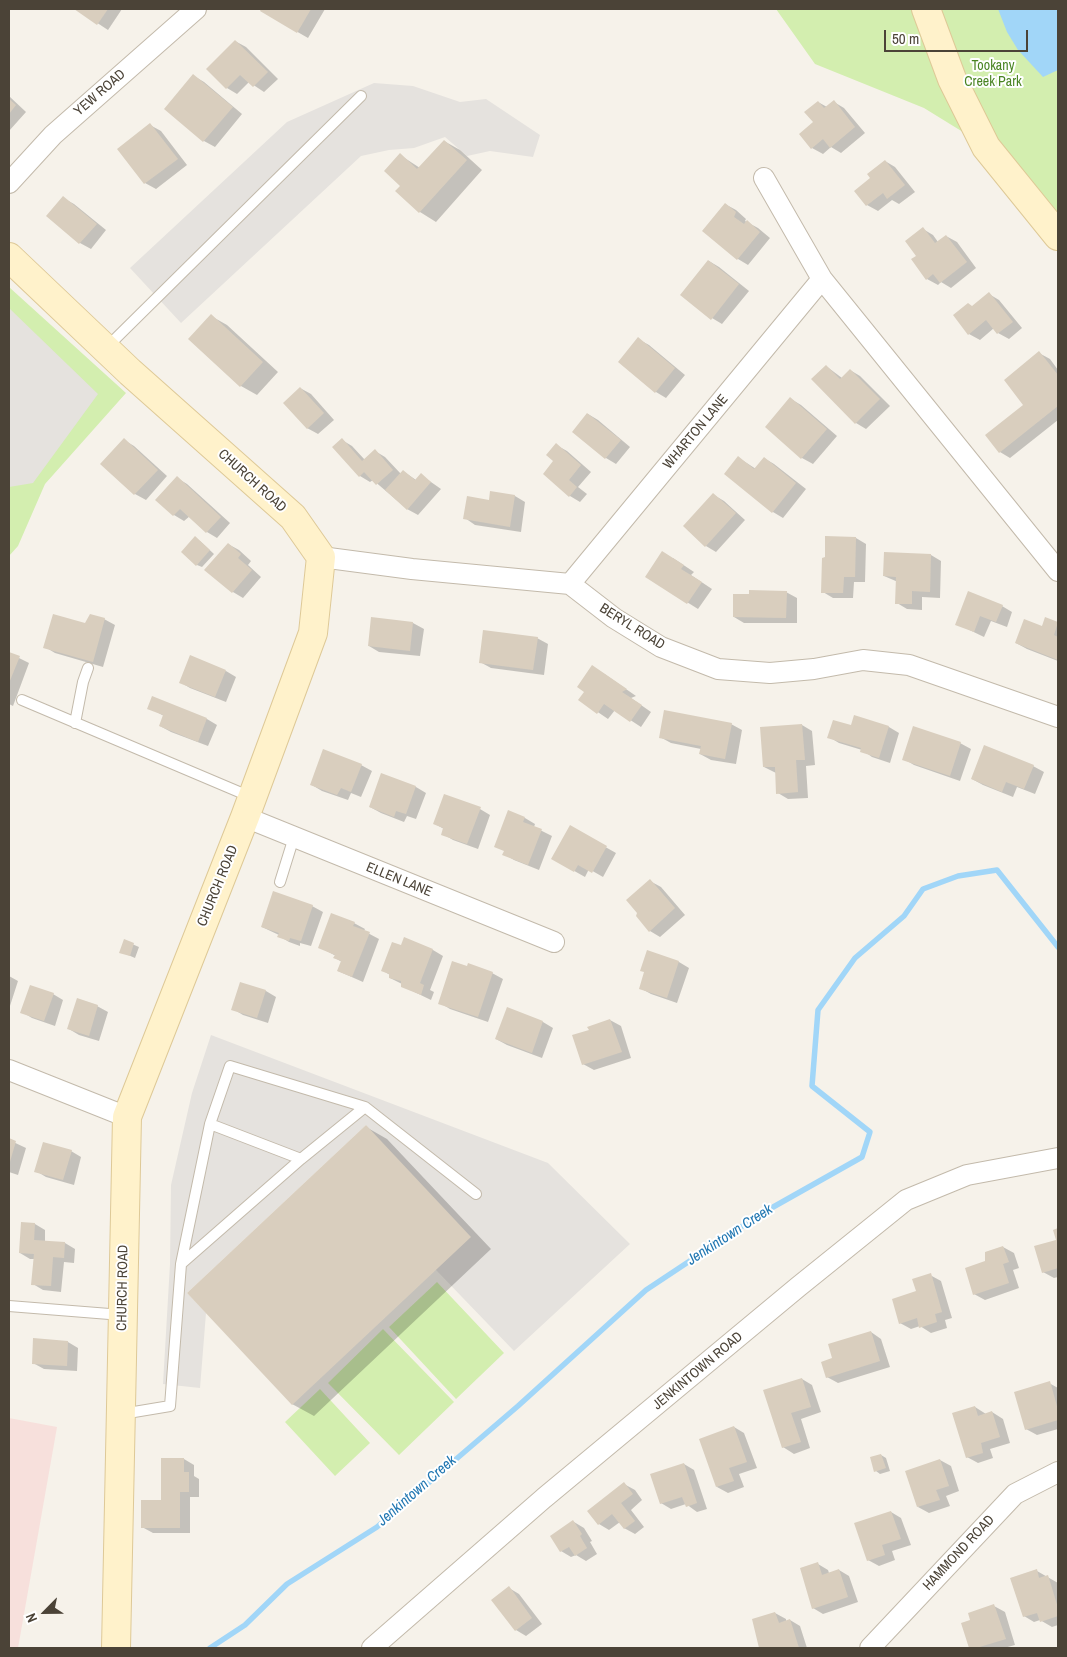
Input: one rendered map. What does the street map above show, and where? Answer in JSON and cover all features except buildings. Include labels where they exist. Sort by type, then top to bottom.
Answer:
[{"type":"street","name":"YEW ROAD","points":[[9,184],[53,134],[196,9]]},
{"type":"street","points":[[926,9],[952,79],[986,147],[1058,236]]},
{"type":"street","points":[[764,178],[822,279],[1058,571]]},
{"type":"street","name":"CHURCH ROAD","points":[[9,257],[105,349],[293,517],[321,557],[313,633],[249,807],[127,1117],[116,1648]]},
{"type":"street","name":"WHARTON LANE","points":[[570,584],[822,279]]},
{"type":"street","points":[[321,557],[412,569],[570,584]]},
{"type":"street","name":"BERYL ROAD","points":[[570,584],[614,618],[661,647],[718,669],[770,673],[814,669],[863,660],[909,665],[1058,717]]},
{"type":"street","name":"ELLEN LANE","points":[[249,807],[294,837],[554,942]]},
{"type":"street","points":[[9,1070],[127,1117]]},
{"type":"street","name":"JENKINTOWN ROAD","points":[[372,1648],[552,1492],[798,1287],[906,1200],[967,1175],[1058,1158]]},
{"type":"street","name":"HAMMOND ROAD","points":[[870,1648],[1015,1494],[1058,1472]]},
{"type":"lane","points":[[105,349],[361,96]]},
{"type":"lane","points":[[75,723],[83,682],[88,668]]},
{"type":"lane","points":[[22,700],[75,723],[249,807]]},
{"type":"lane","points":[[280,882],[294,837]]},
{"type":"lane","points":[[121,1415],[170,1406],[181,1264],[210,1124],[230,1066],[365,1107],[476,1194]]},
{"type":"lane","points":[[181,1264],[301,1159],[365,1107]]},
{"type":"lane","points":[[210,1124],[301,1159]]},
{"type":"lane","points":[[9,1306],[123,1315]]},
{"type":"shaded area","points":[[374,83],[413,86],[460,102],[486,99],[540,135],[533,157],[490,151],[467,156],[445,137],[414,148],[389,150],[361,156],[181,323],[130,268],[287,122]]},
{"type":"shaded area","points":[[9,308],[98,394],[33,483],[9,487]]},
{"type":"shaded area","points":[[211,1035],[548,1163],[630,1244],[514,1351],[436,1270],[366,1125],[187,1293],[206,1313],[200,1388],[163,1384],[170,1264],[171,1185],[192,1093]]},
{"type":"shaded area","points":[[9,1418],[57,1427],[18,1648],[9,1648]]},
{"type":"green space","name":"Tookany Creek Park","points":[[776,9],[1058,9],[1058,215],[1018,166],[924,108],[815,64]]},
{"type":"green space","points":[[9,287],[126,393],[45,484],[18,546],[9,556]]},
{"type":"green space","points":[[437,1282],[504,1353],[456,1399],[389,1327]]},
{"type":"green space","points":[[383,1329],[454,1402],[399,1455],[328,1383]]},
{"type":"green space","points":[[320,1389],[370,1443],[335,1476],[285,1422]]},
{"type":"water","points":[[998,9],[1058,9],[1058,70],[1043,77],[1018,50],[1007,32]]},
{"type":"waterway","name":"Jenkintown Creek","points":[[210,1648],[245,1625],[287,1584],[377,1527],[518,1406],[646,1290],[759,1215],[862,1157],[870,1132],[812,1086],[818,1010],[855,958],[904,916],[923,889],[958,876],[997,870],[1058,947]]}]
